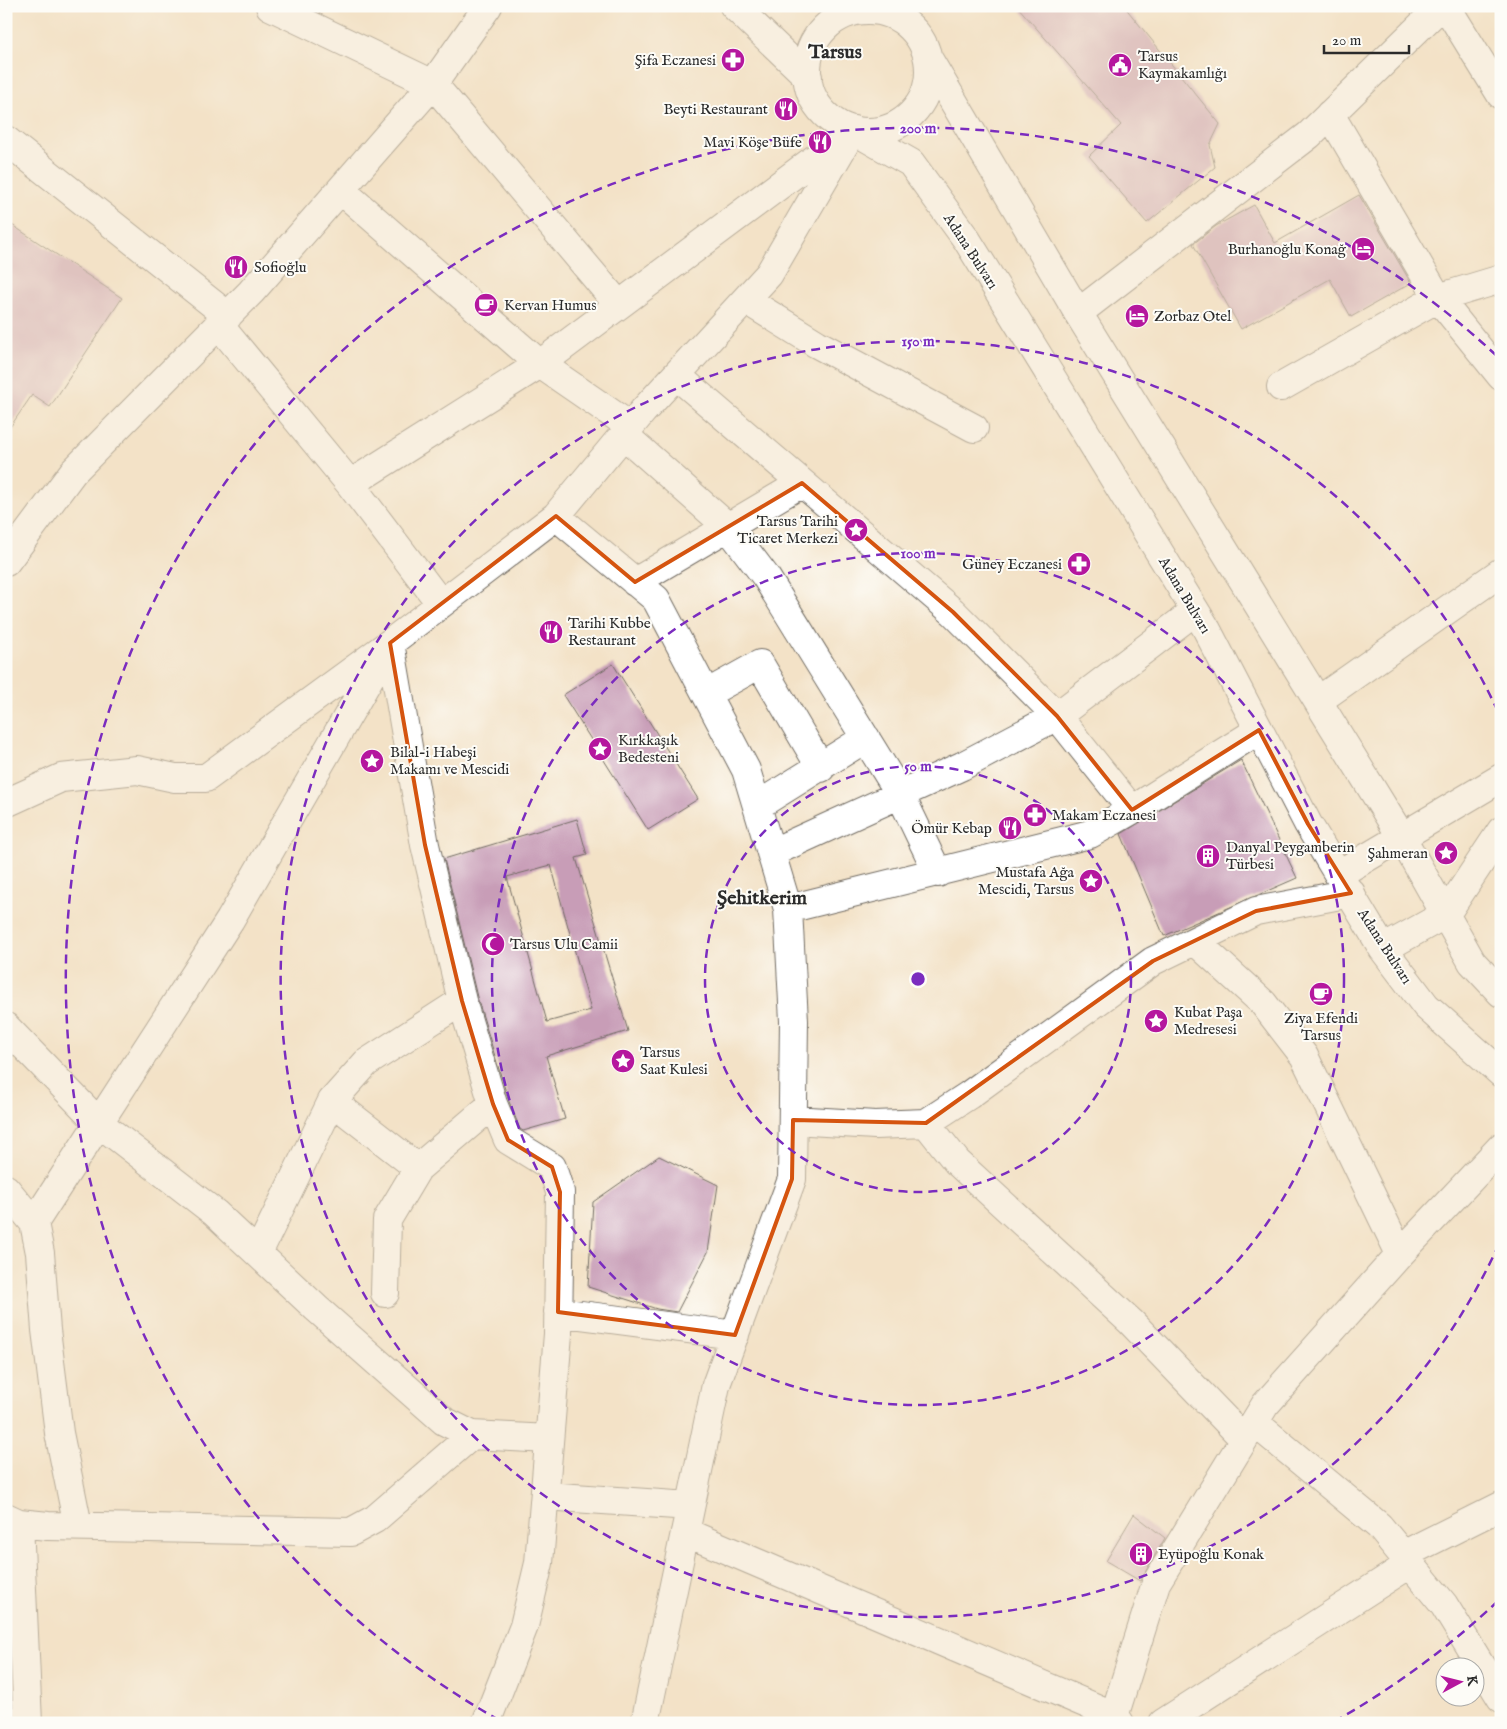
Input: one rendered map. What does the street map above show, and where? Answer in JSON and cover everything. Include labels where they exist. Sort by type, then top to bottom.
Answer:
[{"type":"street","points":[[270,6],[433,84],[618,304]]},
{"type":"street","points":[[6,562],[73,472],[223,320],[341,190],[433,84],[488,6]]},
{"type":"street","points":[[734,6],[808,77]]},
{"type":"street","points":[[928,58],[929,79],[923,98],[910,115],[893,127],[874,132],[853,130],[834,122],[819,108],[810,90],[808,77],[810,51],[820,34],[834,20],[852,12],[886,9],[907,24],[920,39],[928,58],[1078,313],[1319,700],[1401,836],[1472,962],[1501,993]]},
{"type":"street","points":[[1078,313],[1309,135],[1435,9],[1501,95]]},
{"type":"street","points":[[1330,114],[1438,298],[1501,376]]},
{"type":"street","points":[[6,803],[61,778],[137,770],[175,778],[206,778],[390,643],[556,516],[627,430],[769,274],[853,130]]},
{"type":"street","points":[[350,484],[540,364],[853,130]]},
{"type":"street","name":"Adana Bulvarı","points":[[853,130],[911,163],[967,240],[1195,611],[1308,824],[1383,948],[1426,1006],[1501,1073]]},
{"type":"street","points":[[6,140],[223,320],[441,604]]},
{"type":"street","points":[[341,190],[540,364],[627,430],[728,527],[766,577],[866,738],[900,794],[938,872]]},
{"type":"street","points":[[1281,387],[1438,298],[1501,279]]},
{"type":"street","points":[[746,300],[817,344],[974,428]]},
{"type":"street","points":[[676,375],[953,612],[1056,716],[1132,810]]},
{"type":"street","points":[[635,582],[802,484]]},
{"type":"street","points":[[556,516],[656,599],[746,770],[788,909],[794,1021],[792,1179],[716,1385],[645,1723]]},
{"type":"street","points":[[1319,700],[1501,572]]},
{"type":"street","points":[[771,853],[962,766],[1056,716],[1195,611]]},
{"type":"street","points":[[390,643],[425,845],[462,1000],[493,1104],[508,1140],[552,1167],[560,1192],[558,1312],[539,1563],[524,1626],[486,1723]]},
{"type":"street","points":[[34,1223],[230,920],[390,643]]},
{"type":"street","points":[[706,694],[760,664],[821,768]]},
{"type":"street","points":[[788,909],[1090,834],[1132,810],[1259,730]]},
{"type":"street","points":[[757,806],[821,768],[866,738]]},
{"type":"street","points":[[793,1120],[874,1125],[926,1123],[969,1095],[1153,961],[1256,911],[1345,883],[1401,836],[1501,778]]},
{"type":"street","points":[[1383,948],[1446,914],[1501,831]]},
{"type":"street","points":[[1194,941],[1262,1003],[1304,1056],[1400,1254]]},
{"type":"street","points":[[258,1253],[332,1101],[366,1063],[462,1000]]},
{"type":"street","points":[[6,1027],[99,1124],[215,1213],[444,1422],[472,1435],[549,1440]]},
{"type":"street","points":[[332,1101],[418,1168]]},
{"type":"street","points":[[385,1294],[387,1220],[418,1168],[493,1104]]},
{"type":"street","points":[[926,1123],[957,1162],[1249,1431],[1379,1526],[1444,1605],[1501,1698]]},
{"type":"street","points":[[545,1496],[687,1519],[1116,1720],[1156,1583],[1265,1405],[1400,1254],[1501,1147]]},
{"type":"street","points":[[8,1197],[34,1223],[40,1253],[46,1330],[59,1433],[78,1526]]},
{"type":"street","points":[[558,1312],[735,1335]]},
{"type":"street","points":[[28,1723],[13,1520],[78,1526],[351,1532],[375,1519],[472,1435]]},
{"type":"street","points":[[1163,1723],[1407,1559],[1501,1506]]},
{"type":"highlighted area","points":[[802,483],[953,612],[1057,716],[1132,810],[1259,730],[1308,824],[1351,893],[1256,911],[1153,961],[926,1123],[793,1120],[792,1179],[735,1335],[558,1312],[560,1192],[552,1167],[508,1140],[493,1104],[462,1001],[425,845],[390,643],[556,516],[635,582]]},
{"type":"building","name":"Tarsus Kaymakamlığı","points":[[1017,6],[1124,6],[1220,124],[1210,145],[1215,167],[1147,223],[1089,156],[1121,125]]},
{"type":"building","points":[[1359,195],[1411,283],[1351,317],[1330,279],[1241,329],[1193,244],[1216,226],[1254,205],[1275,243]]},
{"type":"building","points":[[6,221],[122,298],[50,407],[32,395],[6,433]]},
{"type":"building","points":[[613,664],[698,799],[648,830],[563,695]]},
{"type":"building","name":"Danyal Peygamberin Türbesi","points":[[1241,760],[1297,878],[1164,936],[1121,834]]},
{"type":"building","name":"Tarsus Ulu Camii","points":[[577,819],[587,855],[576,858],[628,1031],[546,1056],[565,1119],[523,1131],[520,1129],[508,1099],[477,997],[444,859]],"holes":[[[551,865],[591,1010],[547,1022],[507,877]]]},
{"type":"building","points":[[659,1156],[718,1185],[708,1252],[677,1312],[657,1309],[588,1287],[593,1202]]},
{"type":"building","name":"Eyüpoğlu Konak","points":[[1134,1514],[1165,1538],[1140,1581],[1106,1561]]},
{"type":"place","name":"Şifa Eczanesi","points":[[733,60]]},
{"type":"place","name":"Tarsus Kaymakamlığı","points":[[1120,65]]},
{"type":"place","name":"Beyti Restaurant","points":[[786,109]]},
{"type":"place","name":"Mavi Köşe Büfe","points":[[820,142]]},
{"type":"place","name":"Burhanoğlu Konağ","points":[[1363,249]]},
{"type":"place","name":"Sofioğlu","points":[[236,267]]},
{"type":"place","name":"Kervan Humus","points":[[486,305]]},
{"type":"place","name":"Zorbaz Otel","points":[[1137,316]]},
{"type":"place","name":"Tarsus Tarihi Ticaret Merkezi","points":[[856,530]]},
{"type":"place","name":"Güney Eczanesi","points":[[1079,564]]},
{"type":"place","name":"Tarihi Kubbe Restaurant","points":[[551,632]]},
{"type":"place","name":"Kırkkaşık Bedesteni","points":[[600,749]]},
{"type":"place","name":"Bilal-i Habeşi Makamı ve Mescidi","points":[[372,761]]},
{"type":"place","name":"Makam Eczanesi","points":[[1035,815]]},
{"type":"place","name":"Ömür Kebap","points":[[1010,828]]},
{"type":"place","name":"Şahmeran","points":[[1446,853]]},
{"type":"place","name":"Danyal Peygamberin Türbesi","points":[[1208,856]]},
{"type":"place","name":"Mustafa Ağa Mescidi, Tarsus","points":[[1091,881]]},
{"type":"place","name":"Tarsus Ulu Camii","points":[[493,944]]},
{"type":"place","name":"Ziya Efendi Tarsus","points":[[1321,994]]},
{"type":"place","name":"Kubat Paşa Medresesi","points":[[1156,1021]]},
{"type":"place","name":"Tarsus Saat Kulesi","points":[[623,1061]]},
{"type":"place","name":"Eyüpoğlu Konak","points":[[1141,1554]]},
{"type":"district","name":"Tarsus","points":[[835,51]]},
{"type":"district","name":"Şehitkerim","points":[[762,897]]}]
